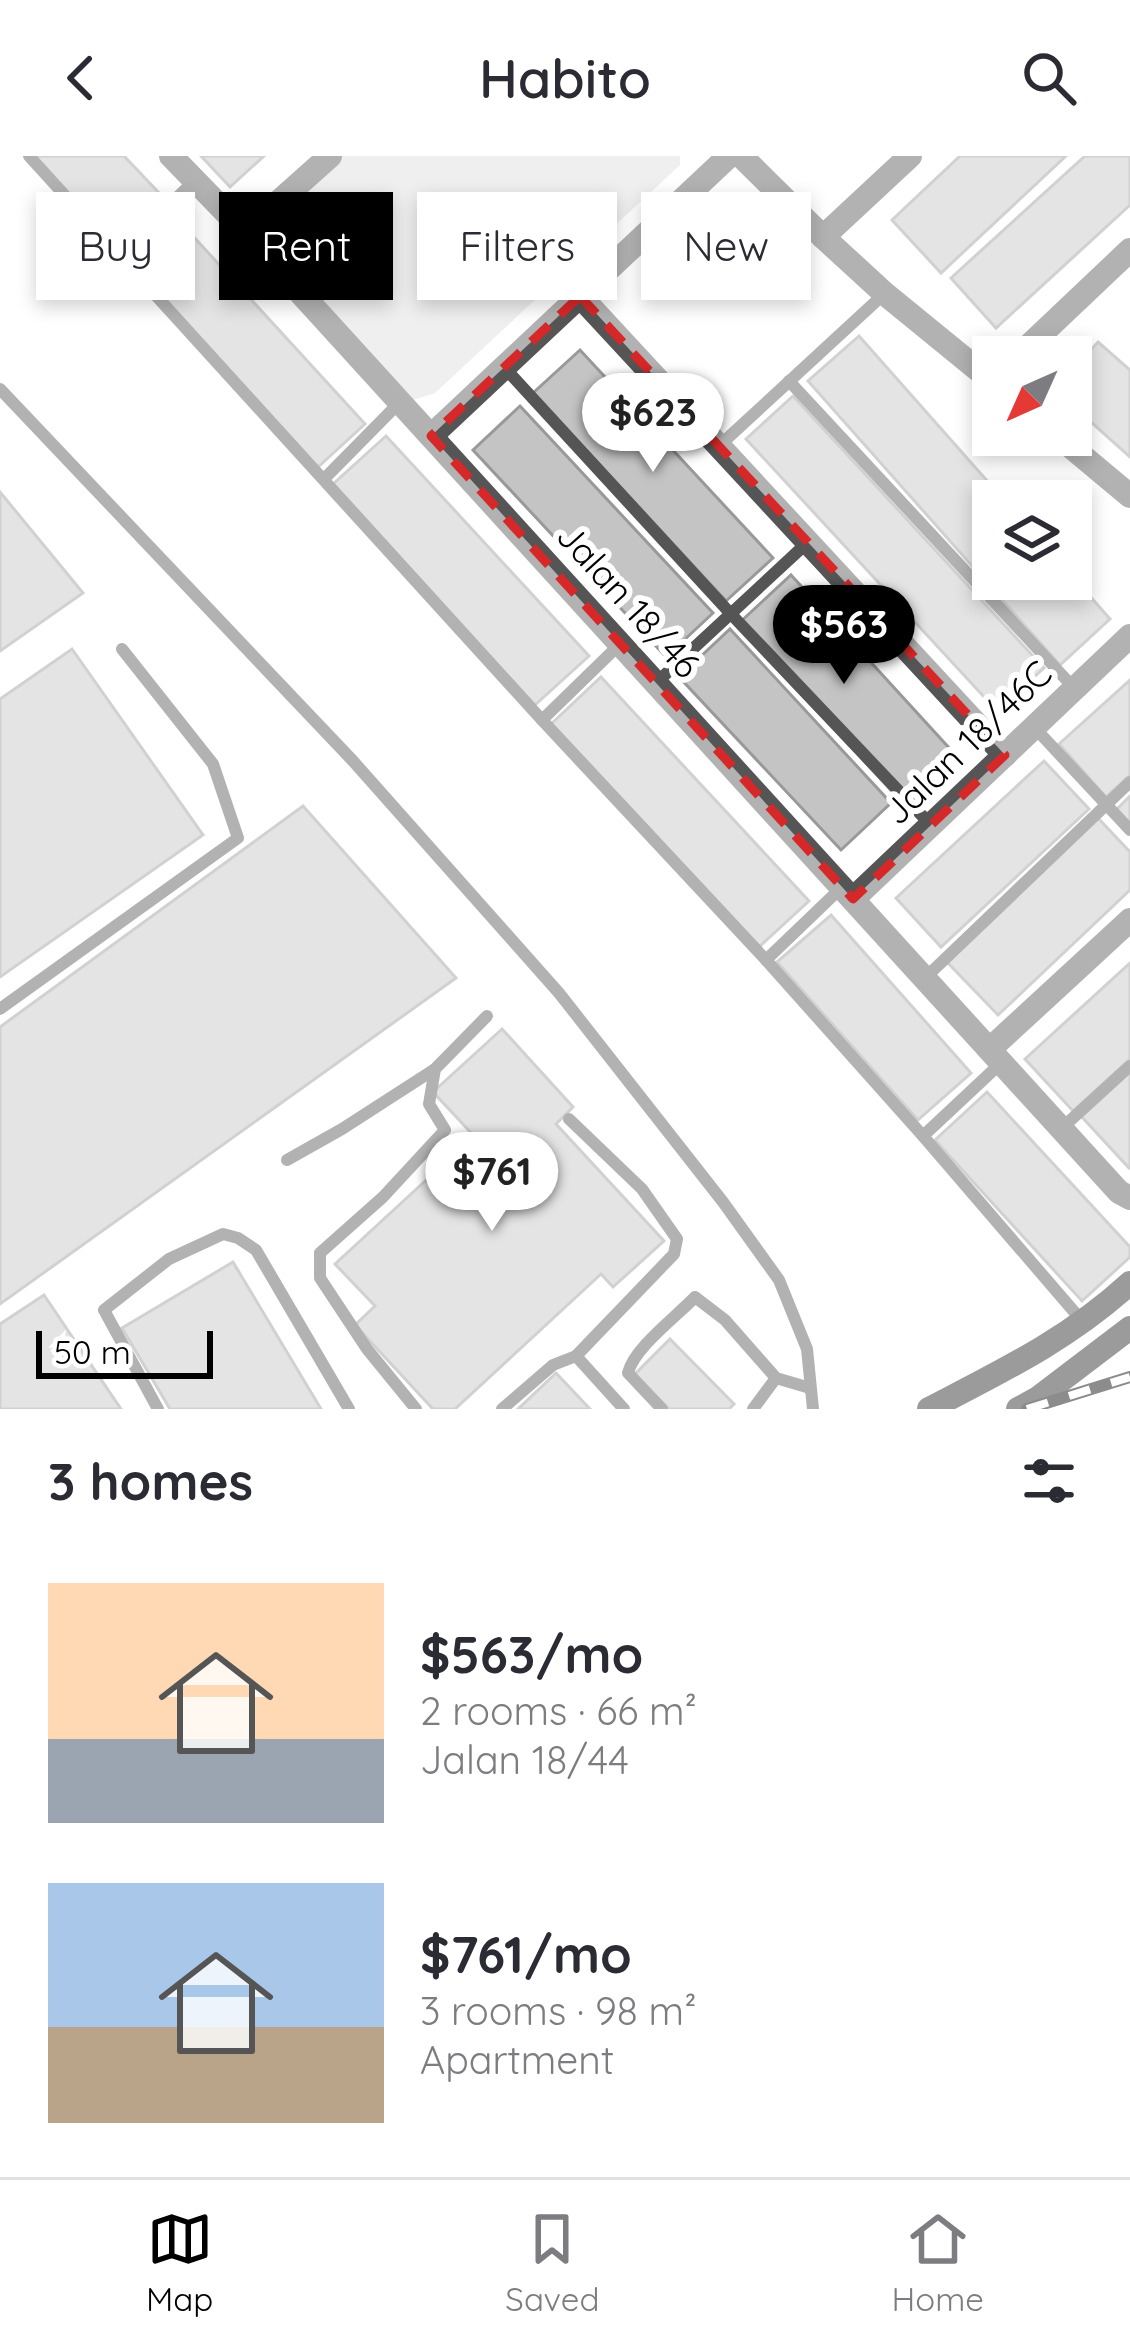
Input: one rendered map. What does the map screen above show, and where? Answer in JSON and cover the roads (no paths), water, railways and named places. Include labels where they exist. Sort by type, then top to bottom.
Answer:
[{"type":"street","name":"Jalan 18/46","points":[[171,156],[219,206]]},
{"type":"street","points":[[290,192],[330,156]]},
{"type":"street","points":[[617,261],[729,156]]},
{"type":"street","points":[[741,156],[884,293],[972,365]]},
{"type":"street","points":[[823,237],[910,156]]},
{"type":"street","points":[[1039,336],[1130,250]]},
{"type":"street","name":"Jalan 18/46","points":[[307,300],[1119,1192],[1130,1198]]},
{"type":"street","points":[[430,436],[576,300]]},
{"type":"street","points":[[584,300],[1005,755]]},
{"type":"street","points":[[1082,456],[1130,496]]},
{"type":"street","name":"Jalan 18/46C","points":[[847,893],[931,825],[1130,636]]},
{"type":"street","points":[[996,1055],[1130,920]]},
{"type":"street","points":[[929,1409],[1042,1350],[1130,1282]]},
{"type":"street","points":[[1018,1409],[1130,1328]]},
{"type":"lane","points":[[29,156],[61,192]]},
{"type":"lane","points":[[183,192],[194,181]]},
{"type":"lane","points":[[719,446],[884,293]]},
{"type":"lane","points":[[159,300],[766,960],[1083,1322]]},
{"type":"lane","points":[[504,368],[931,825]]},
{"type":"lane","points":[[789,381],[1075,689]]},
{"type":"lane","points":[[0,388],[353,761],[559,994],[723,1202],[778,1280],[807,1349],[813,1409]]},
{"type":"lane","points":[[324,479],[400,402]]},
{"type":"lane","points":[[656,683],[808,542]]},
{"type":"lane","points":[[542,720],[620,644]]},
{"type":"lane","points":[[0,1009],[238,838],[212,764],[122,649]]},
{"type":"lane","points":[[1034,728],[1130,830]]},
{"type":"lane","points":[[925,978],[1130,782]]},
{"type":"lane","points":[[766,960],[847,893]]},
{"type":"lane","points":[[287,1160],[435,1070],[487,1016]]},
{"type":"lane","points":[[923,1136],[996,1055]]},
{"type":"lane","points":[[1062,1129],[1130,1066]]},
{"type":"lane","points":[[416,1409],[367,1349],[320,1278],[320,1252],[383,1196],[445,1130],[429,1104],[435,1070]]},
{"type":"lane","points":[[502,1409],[553,1365],[576,1356],[674,1253],[677,1239],[642,1189],[569,1119]]},
{"type":"lane","points":[[158,1409],[104,1310],[169,1259],[223,1234],[256,1250],[349,1409]]},
{"type":"lane","points":[[662,1409],[628,1373],[630,1364],[695,1298],[725,1321],[776,1378],[810,1388]]},
{"type":"lane","points":[[576,1356],[624,1409]]},
{"type":"lane","points":[[753,1409],[776,1378]]},
{"type":"railway","points":[[1027,1409],[1130,1377]]}]
